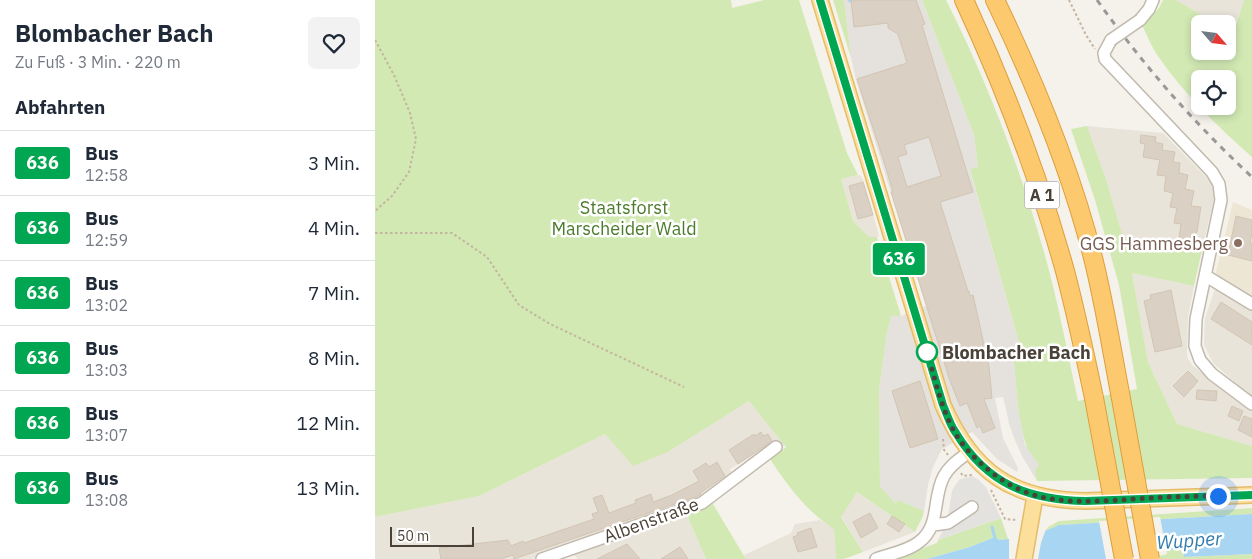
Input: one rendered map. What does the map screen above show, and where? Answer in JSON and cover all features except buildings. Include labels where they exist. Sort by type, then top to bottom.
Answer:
[{"type":"highway","name":"A 1","points":[[964,0],[1024,142],[1067,279],[1094,398],[1124,559]]},
{"type":"highway","name":"A 1","points":[[995,0],[1022,57],[1050,124],[1094,265],[1120,393],[1150,559]]},
{"type":"main road","points":[[820,0],[943,405],[955,433],[969,452],[987,469],[1022,492],[1060,501],[1252,495]]},
{"type":"main road","points":[[1024,559],[1035,496]]},
{"type":"street","points":[[1153,0],[1149,9],[1140,20],[1111,40],[1104,53],[1105,59],[1212,172],[1219,184],[1221,200],[1196,319],[1195,346],[1200,360],[1212,374],[1252,404]]},
{"type":"street","points":[[1206,276],[1252,304]]},
{"type":"street","name":"Albenstraße","points":[[542,559],[702,503],[776,447]]},
{"type":"street","points":[[876,559],[915,545],[926,536],[933,525],[941,483],[945,475],[954,463],[969,452]]},
{"type":"street","points":[[933,525],[948,523],[972,507]]},
{"type":"path","points":[[1069,0],[1094,48],[1104,53]]},
{"type":"path","points":[[375,40],[411,112],[417,139],[409,172],[392,196],[375,211]]},
{"type":"path","points":[[375,233],[452,233],[487,256],[519,305],[550,324],[684,388]]},
{"type":"path","points":[[943,439],[944,450],[963,476],[971,474],[979,476]]},
{"type":"path","points":[[990,489],[1005,519],[1029,526]]},
{"type":"shaded area","points":[[844,0],[922,0],[974,135],[978,167],[970,170],[1021,350],[1013,352],[1018,406],[1006,409],[1003,397],[995,398],[1003,438],[1018,468],[1017,472],[997,459],[972,432],[942,449],[933,467],[924,511],[898,500],[896,504],[880,486],[879,390],[891,316],[901,316],[926,306],[856,80],[851,58]]},
{"type":"shaded area","points":[[1176,0],[1244,0],[1236,22],[1236,15],[1202,15]]},
{"type":"shaded area","points":[[1087,126],[1163,133],[1211,182],[1215,195],[1202,250],[1123,237],[1106,179]]},
{"type":"shaded area","points":[[860,175],[864,182],[879,236],[877,237],[869,237],[853,221],[841,179]]},
{"type":"shaded area","name":"GGS Hammesberg","points":[[1233,202],[1252,210],[1252,299],[1215,276]]},
{"type":"shaded area","points":[[1132,273],[1194,286],[1188,317],[1187,357],[1192,365],[1252,411],[1252,446],[1177,424],[1148,362]]},
{"type":"shaded area","points":[[1215,288],[1252,310],[1252,395],[1213,363],[1204,345],[1205,319]]},
{"type":"shaded area","points":[[749,401],[785,445],[780,448],[776,442],[730,469],[733,475],[705,497],[531,559],[375,559],[375,517],[479,496],[605,434],[668,452]]},
{"type":"shaded area","points":[[1018,406],[1025,445],[1039,465],[1035,470],[1037,481],[1022,456],[1009,424],[1006,409]]},
{"type":"shaded area","points":[[972,476],[986,487],[1001,518],[938,540],[947,523],[952,491],[960,479]]},
{"type":"shaded area","points":[[857,492],[915,532],[863,552],[841,516]]},
{"type":"shaded area","points":[[686,513],[706,559],[578,559],[572,553]]},
{"type":"shaded area","points":[[820,520],[834,528],[836,559],[746,559],[744,555],[791,533],[795,524]]},
{"type":"green space","name":"Staatsforst Marscheider Wald","points":[[375,0],[731,0],[732,8],[764,0],[799,0],[847,153],[858,175],[841,179],[853,221],[869,237],[877,237],[901,316],[891,316],[879,390],[880,486],[896,504],[898,500],[924,511],[915,532],[857,492],[841,517],[863,552],[844,559],[836,559],[834,529],[806,506],[770,459],[786,447],[749,401],[668,452],[633,466],[605,434],[479,496],[375,517]]},
{"type":"green space","points":[[833,0],[844,0],[851,58]]},
{"type":"green space","points":[[922,0],[946,0],[975,61],[1001,124],[1024,187],[1044,252],[1078,401],[1137,389],[1119,285],[1095,200],[1071,129],[1087,126],[1106,179],[1123,237],[1202,250],[1194,286],[1132,273],[1148,362],[1177,424],[1252,446],[1252,478],[1037,481],[1021,428],[1018,406],[1013,352],[1021,350],[970,169],[978,167],[974,135]]},
{"type":"green space","points":[[1163,0],[1176,0],[1202,15],[1191,15],[1191,60],[1236,60],[1236,24],[1244,0],[1252,0],[1252,157],[1208,115],[1236,115],[1236,70],[1191,70],[1191,97],[1168,70],[1151,44],[1142,25],[1159,8]]},
{"type":"green space","points":[[713,504],[746,559],[706,559],[686,513]]},
{"type":"green space","points":[[1252,508],[1252,514],[1059,525],[1045,532],[1048,527],[1059,521]]},
{"type":"green space","points":[[1001,518],[1008,539],[999,540],[995,537],[970,547],[927,559],[893,559],[937,543],[938,540]]},
{"type":"green space","points":[[1182,547],[1184,557],[1252,554],[1252,559],[1139,559]]},
{"type":"water","name":"Wupper","points":[[1252,514],[1252,554],[1184,557],[1182,547],[1139,559],[927,559],[970,547],[995,537],[999,540],[1022,537],[1059,525]]},
{"type":"pier","points":[[1160,517],[1167,554],[1149,559],[1106,559],[1099,521]]},
{"type":"pier","points":[[1046,529],[1038,559],[1009,559],[1009,537]]},
{"type":"waterway","points":[[992,527],[995,538]]},
{"type":"railway","points":[[1097,0],[1133,48],[1189,114],[1252,177]]},
{"type":"bus line","name":"636","points":[[820,0],[943,405],[955,433],[969,452],[987,469],[1022,492],[1060,501],[1252,495]]},
{"type":"place","name":"GGS Hammesberg","points":[[1238,243]]},
{"type":"place","name":"Blombacher Bach","points":[[927,352]]},
{"type":"route","points":[[927,352],[943,405],[955,433],[978,461],[993,474],[1022,492],[1060,501],[1218,496]]}]
